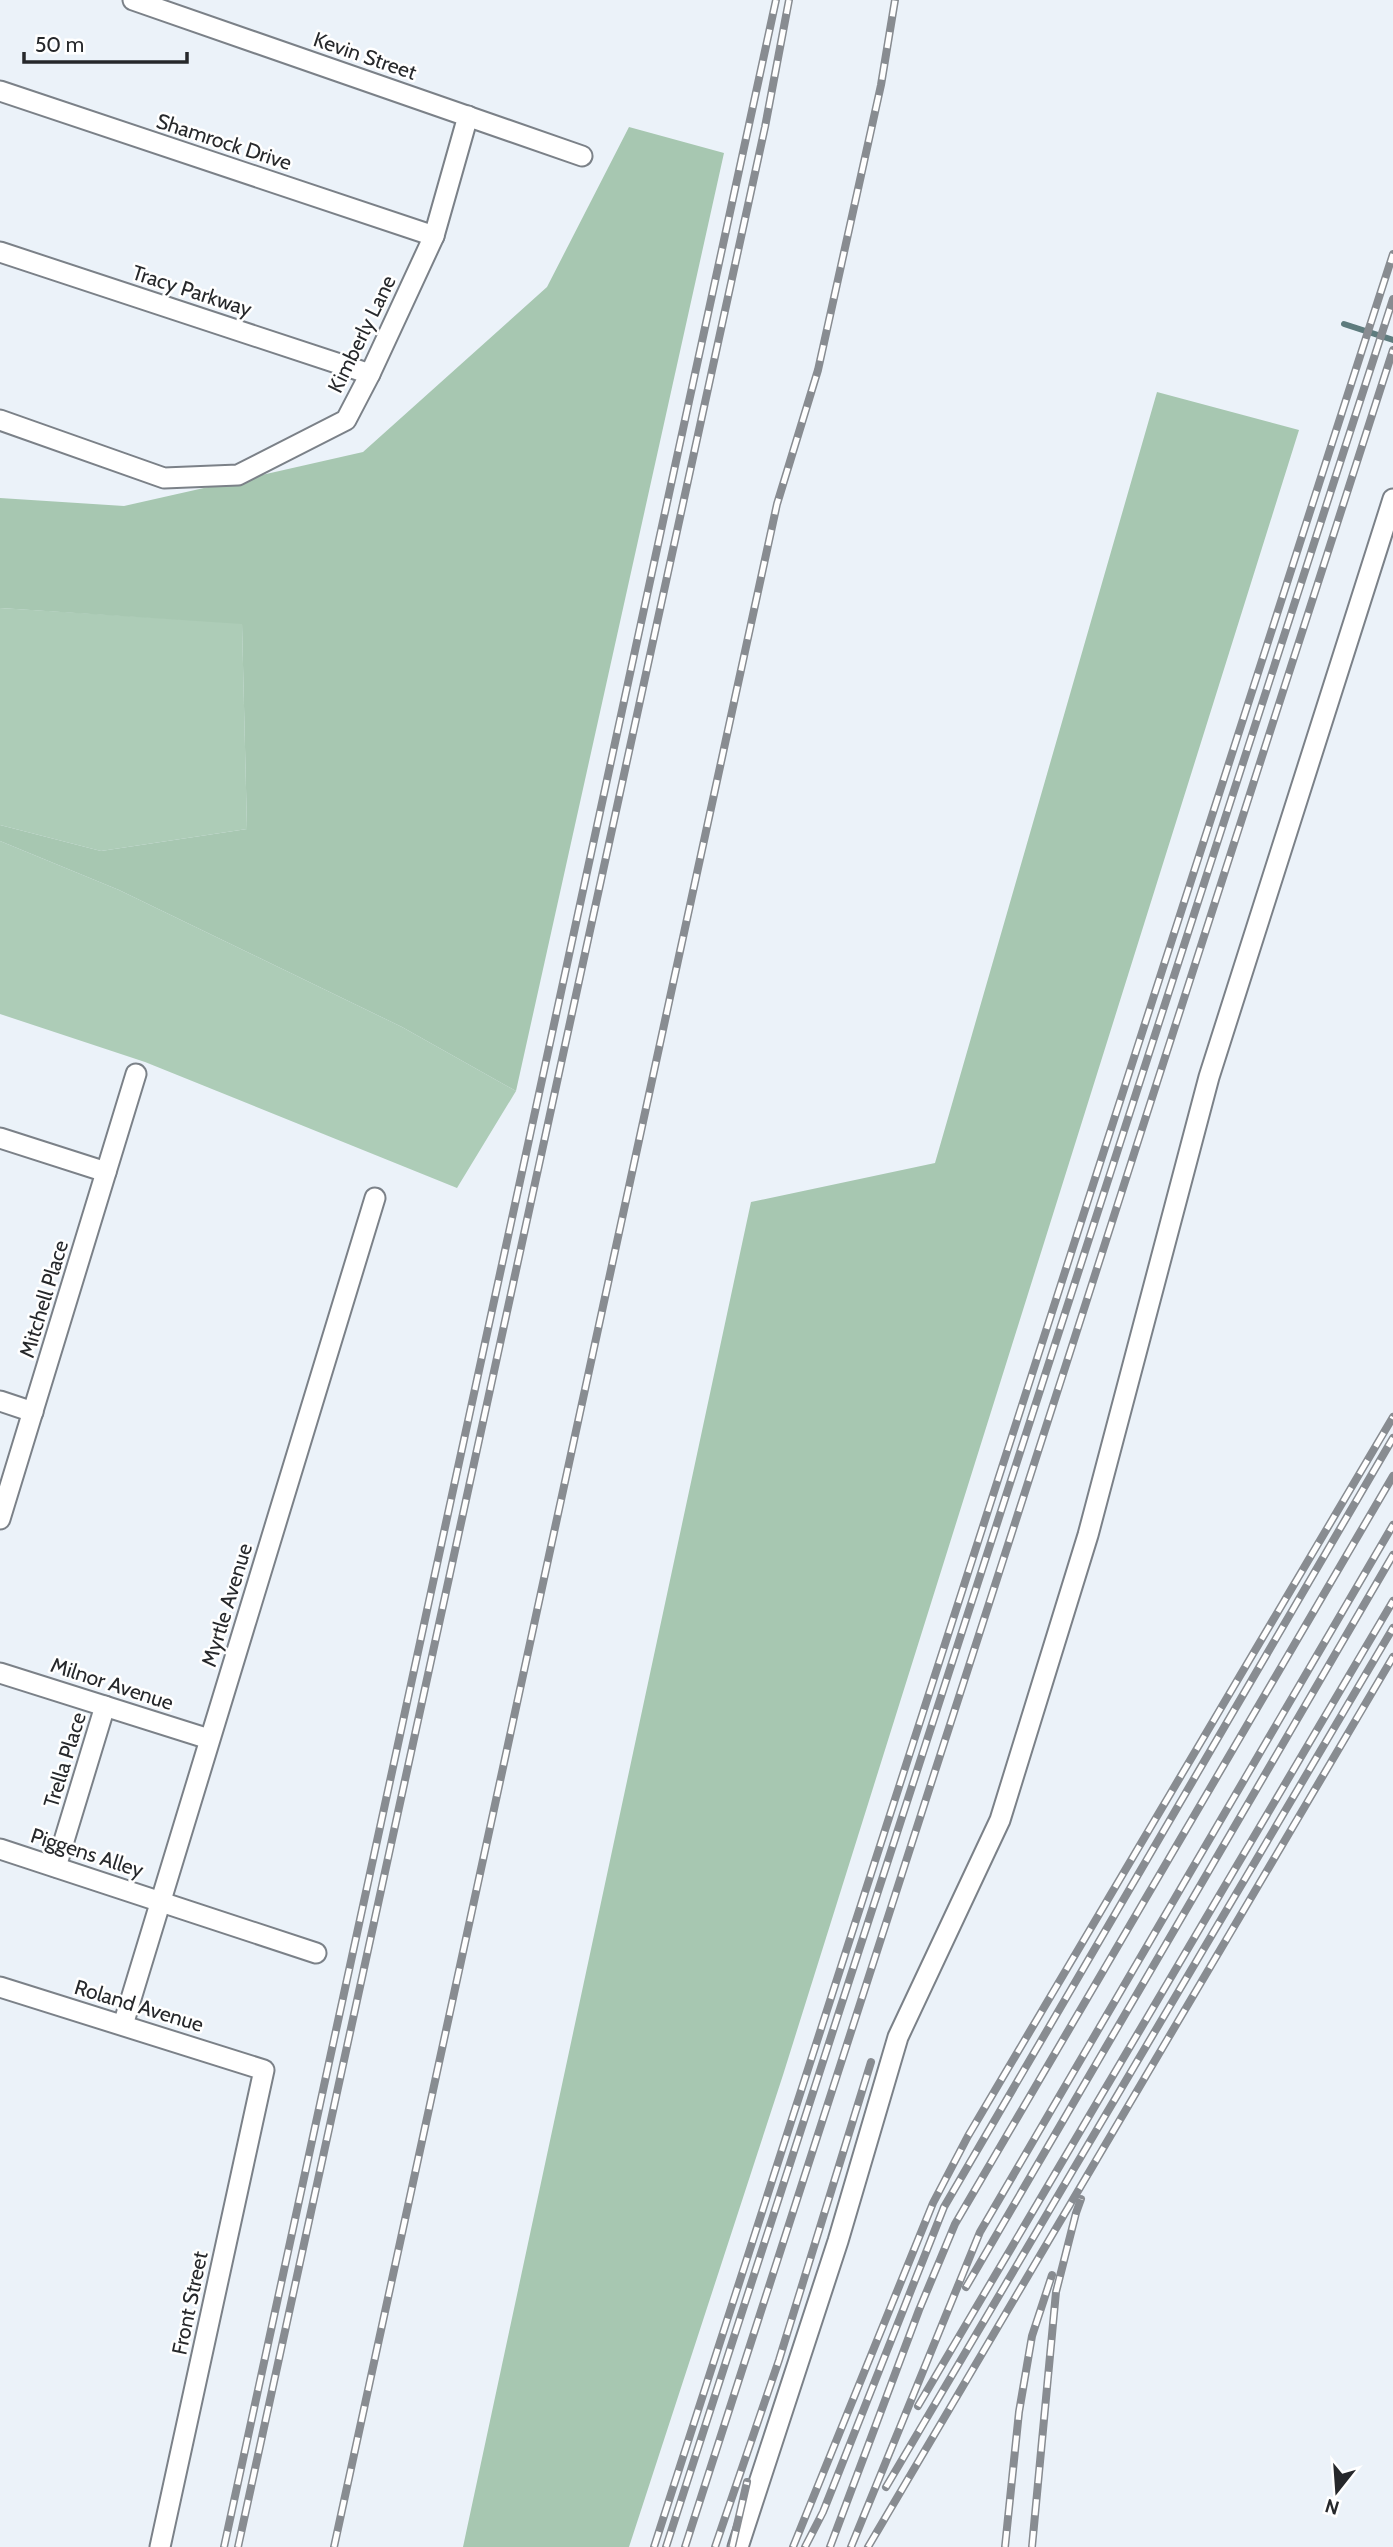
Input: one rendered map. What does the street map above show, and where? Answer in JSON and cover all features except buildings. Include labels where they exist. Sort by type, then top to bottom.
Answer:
[{"type":"street","name":"Kevin Street","points":[[132,0],[582,156]]},
{"type":"street","name":"Shamrock Drive","points":[[0,92],[434,236]]},
{"type":"street","name":"Kimberly Lane","points":[[0,421],[164,478],[238,475],[346,420],[434,236],[468,116]]},
{"type":"street","name":"Tracy Parkway","points":[[0,251],[370,374]]},
{"type":"street","points":[[738,2547],[838,2241],[898,2037],[1000,1820],[1088,1535],[1209,1077],[1393,499]]},
{"type":"street","name":"Mitchell Place","points":[[0,1519],[136,1074]]},
{"type":"street","points":[[0,1138],[106,1172]]},
{"type":"street","name":"Myrtle Avenue","points":[[123,2025],[375,1198]]},
{"type":"street","points":[[0,1401],[33,1412]]},
{"type":"street","name":"Milnor Avenue","points":[[0,1672],[209,1739]]},
{"type":"street","name":"Trella Place","points":[[56,1867],[106,1706]]},
{"type":"street","name":"Piggens Alley","points":[[0,1849],[316,1953]]},
{"type":"street","name":"Roland Avenue","points":[[0,1987],[264,2070]]},
{"type":"street","name":"Front Street","points":[[160,2547],[264,2070]]},
{"type":"green space","points":[[629,127],[724,153],[516,1091],[402,1027],[119,890],[0,841],[0,825],[101,851],[247,829],[242,624],[0,608],[0,498],[124,506],[363,452],[547,287]]},
{"type":"green space","points":[[1157,392],[1299,430],[783,2075],[629,2547],[463,2547],[751,1202],[935,1163]]},
{"type":"green space","points":[[0,608],[242,623],[247,829],[101,851],[0,825]]},
{"type":"green space","points":[[0,841],[119,890],[402,1027],[516,1091],[457,1188],[145,1062],[0,1014]]},
{"type":"waterway","points":[[1344,324],[1393,340]]},
{"type":"railway","points":[[224,2547],[776,0]]},
{"type":"railway","points":[[238,2547],[765,127],[789,0]]},
{"type":"railway","points":[[334,2547],[777,504],[818,370],[881,85],[895,0]]},
{"type":"railway","points":[[654,2547],[1393,254]]},
{"type":"railway","points":[[666,2547],[1393,299]]},
{"type":"railway","points":[[685,2547],[1393,350]]},
{"type":"railway","points":[[793,2547],[933,2203],[968,2136],[1393,1417]]},
{"type":"railway","points":[[805,2547],[823,2512],[944,2207],[1393,1438]]},
{"type":"railway","points":[[830,2547],[919,2310],[955,2224],[1393,1476]]},
{"type":"railway","points":[[851,2547],[980,2232],[1393,1525]]},
{"type":"railway","points":[[966,2287],[1393,1555]]},
{"type":"railway","points":[[918,2406],[1393,1601]]},
{"type":"railway","points":[[886,2487],[1393,1628]]},
{"type":"railway","points":[[868,2547],[1393,1657]]},
{"type":"railway","points":[[715,2547],[779,2360],[871,2062]]},
{"type":"railway","points":[[1032,2547],[1056,2292],[1081,2199]]},
{"type":"railway","points":[[1005,2547],[1019,2412],[1032,2336],[1052,2275]]},
{"type":"railway","points":[[732,2547],[747,2482]]}]
